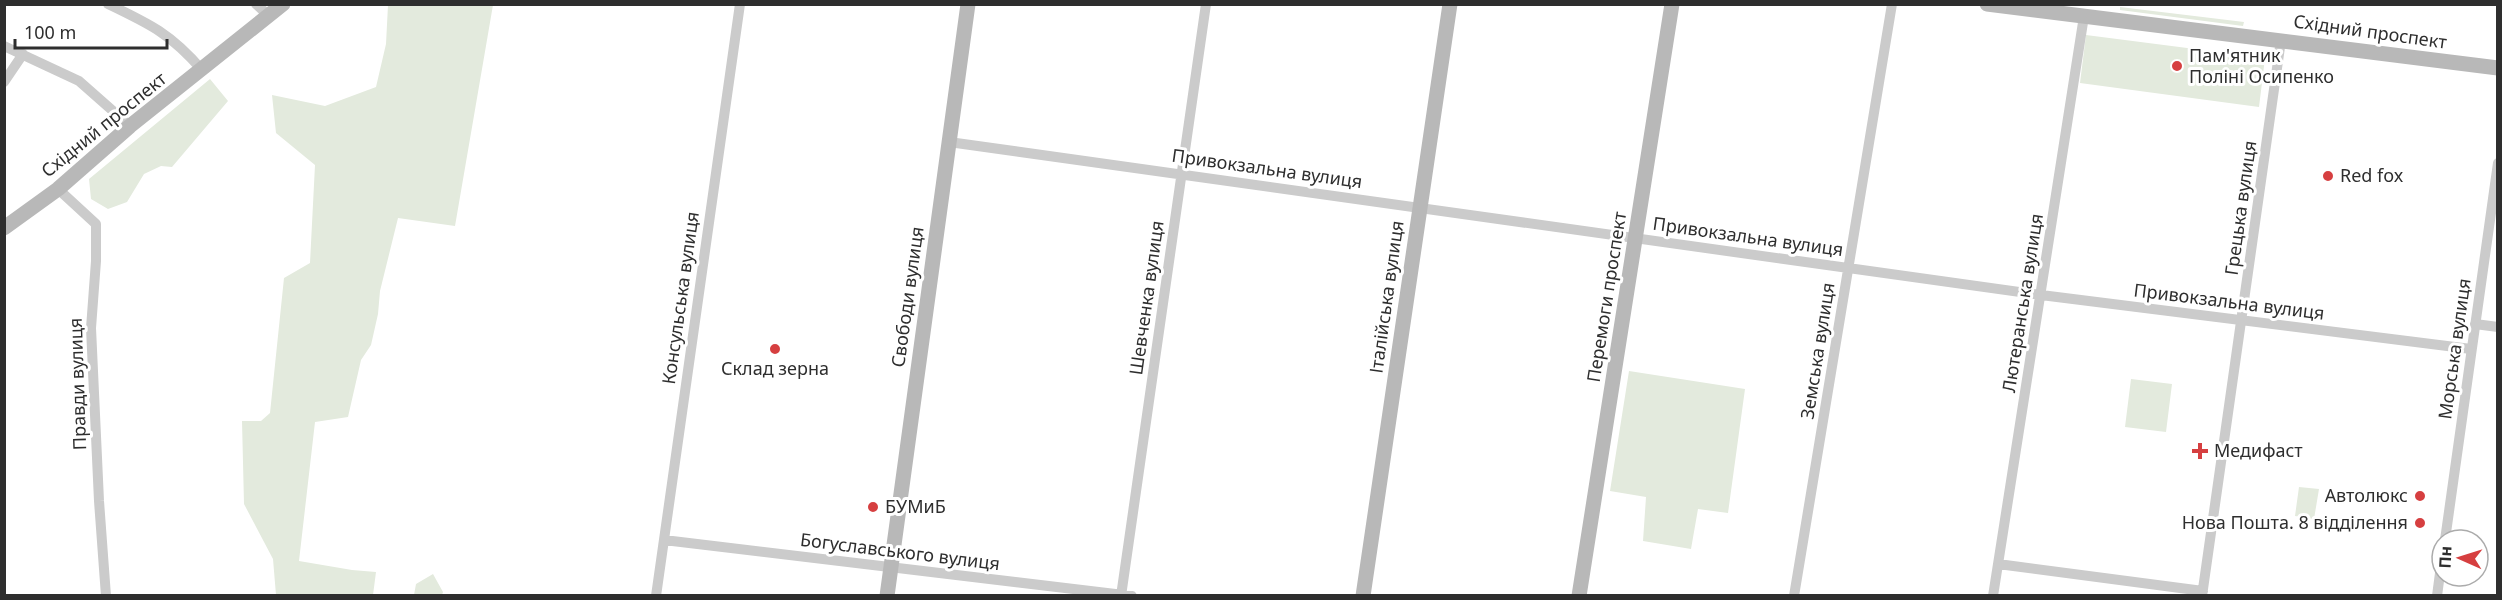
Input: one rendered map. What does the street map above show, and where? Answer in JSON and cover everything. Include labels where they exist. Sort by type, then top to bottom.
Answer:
[{"type":"main road","name":"Східний проспект","points":[[4,228],[58,189],[130,126],[283,4]]},
{"type":"main road","name":"Свободи вулиця","points":[[887,596],[968,4]]},
{"type":"main road","name":"Італійська вулиця","points":[[1363,596],[1450,4]]},
{"type":"main road","name":"Перемоги проспект","points":[[1579,596],[1672,4]]},
{"type":"main road","name":"Східний проспект","points":[[1987,4],[2498,68]]},
{"type":"street","points":[[108,4],[150,24],[182,46],[202,70]]},
{"type":"street","points":[[256,4],[269,16]]},
{"type":"street","name":"Консульська вулиця","points":[[656,596],[740,4]]},
{"type":"street","name":"Шевченка вулиця","points":[[1125,595],[1206,4]]},
{"type":"street","name":"Земська вулиця","points":[[1794,596],[1892,4]]},
{"type":"street","name":"Лютеранська вулиця","points":[[1993,596],[2084,16]]},
{"type":"street","name":"Грецька вулиця","points":[[2203,593],[2281,40]]},
{"type":"street","points":[[4,46],[79,81],[130,126]]},
{"type":"street","points":[[4,82],[23,54]]},
{"type":"street","name":"Привокзальна вулиця","points":[[949,142],[2041,295],[2471,350]]},
{"type":"street","name":"Морська вулиця","points":[[2447,528],[2498,163]]},
{"type":"street","name":"Правди вулиця","points":[[58,189],[96,224],[91,328],[106,596]]},
{"type":"street","points":[[2475,324],[2498,327]]},
{"type":"street","name":"Богуславського вулиця","points":[[664,540],[1125,595]]},
{"type":"street","points":[[1998,564],[2203,593]]},
{"type":"shaded area","points":[[388,5],[493,5],[455,226],[398,218],[380,291],[378,314],[371,345],[361,360],[348,417],[315,422],[299,561],[376,572],[373,595],[276,595],[273,559],[244,504],[242,421],[261,421],[270,413],[284,278],[310,263],[315,165],[276,133],[272,95],[325,106],[376,87],[386,44]]},
{"type":"shaded area","points":[[2120,7],[2244,22],[2243,26],[2120,10]]},
{"type":"shaded area","points":[[2086,35],[2265,58],[2259,107],[2080,83]]},
{"type":"shaded area","points":[[210,79],[228,101],[172,167],[161,166],[144,174],[127,202],[108,209],[91,199],[89,179]]},
{"type":"shaded area","points":[[1629,371],[1745,389],[1728,513],[1698,509],[1691,549],[1643,541],[1646,497],[1610,491]]},
{"type":"shaded area","points":[[2131,379],[2172,384],[2166,432],[2125,427]]},
{"type":"shaded area","points":[[2299,487],[2319,489],[2314,519],[2295,516]]},
{"type":"shaded area","points":[[433,574],[443,592],[442,595],[414,595],[416,584]]},
{"type":"place","name":"Пам'ятник Поліні Осипенко","points":[[2177,66]]},
{"type":"place","name":"Red fox","points":[[2328,176]]},
{"type":"place","name":"Склад зерна","points":[[775,349]]},
{"type":"place","name":"Медифаст","points":[[2200,451]]},
{"type":"place","name":"Автолюкс","points":[[2420,496]]},
{"type":"place","name":"БУМиБ","points":[[873,507]]},
{"type":"place","name":"Нова Пошта. 8 відділення","points":[[2420,523]]}]
